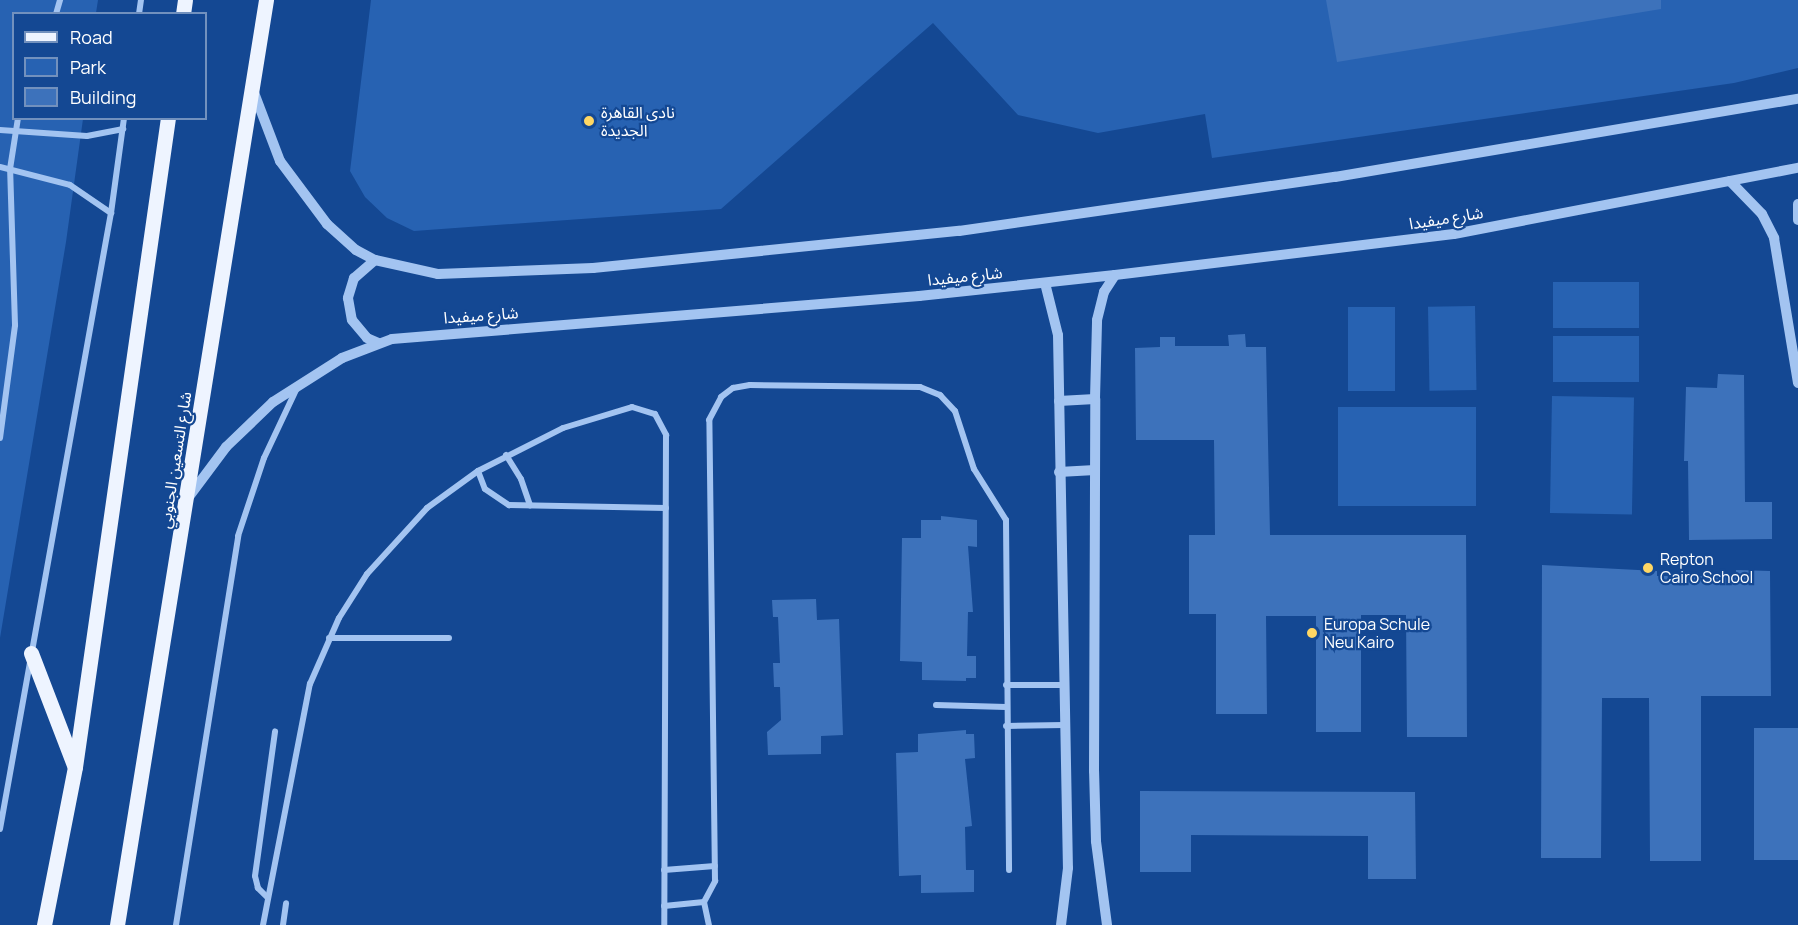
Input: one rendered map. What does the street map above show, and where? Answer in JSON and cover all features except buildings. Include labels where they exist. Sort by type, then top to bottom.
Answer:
[{"type":"main road","name":"شارع التسعين الجنوبي","points":[[117,925],[266,0]]},
{"type":"main road","points":[[44,925],[75,768],[168,120]]},
{"type":"main road","points":[[31,653],[75,768]]},
{"type":"street","points":[[253,88],[264,125],[301,194],[327,224],[375,260],[438,274],[593,268],[959,231],[1335,177],[1798,99]]},
{"type":"street","points":[[0,438],[17,290],[10,169],[13,131],[17,120]]},
{"type":"street","points":[[0,829],[111,213],[124,120]]},
{"type":"street","points":[[0,130],[87,136],[123,129]]},
{"type":"street","points":[[0,167],[70,185],[111,213]]},
{"type":"street","name":"شارع ميفيدا","points":[[187,498],[248,423],[299,383],[342,358],[378,343],[421,335],[1045,283],[1454,234],[1798,168]]},
{"type":"street","points":[[1730,181],[1762,214],[1774,238],[1798,383]]},
{"type":"street","points":[[1798,204],[1798,220]]},
{"type":"street","points":[[375,260],[354,278],[348,298],[359,330],[378,343]]},
{"type":"street","points":[[1107,925],[1096,842],[1094,771],[1095,399],[1096,321],[1104,292],[1115,275]]},
{"type":"street","points":[[1045,283],[1058,335],[1068,868],[1061,925]]},
{"type":"street","points":[[176,925],[236,546],[264,458],[299,383]]},
{"type":"street","points":[[664,906],[704,902],[714,889],[709,420],[715,404],[727,392],[750,385],[909,385],[931,390],[949,402],[960,421],[975,469],[1006,520],[1009,870]]},
{"type":"street","points":[[1059,400],[1095,399]]},
{"type":"street","points":[[262,925],[303,708],[328,638],[350,598],[385,550],[427,508],[478,471],[506,455],[593,417],[632,407],[648,410],[660,420],[666,435],[664,925]]},
{"type":"street","points":[[506,455],[521,479],[530,505]]},
{"type":"street","points":[[1059,472],[1095,470]]},
{"type":"street","points":[[478,471],[485,489],[500,502],[530,505],[666,508]]},
{"type":"street","points":[[328,638],[449,638]]},
{"type":"street","points":[[1006,686],[1063,685]]},
{"type":"street","points":[[936,705],[1006,706]]},
{"type":"street","points":[[1006,726],[1064,725]]},
{"type":"street","points":[[267,897],[258,888],[255,876],[275,731]]},
{"type":"street","points":[[664,870],[715,866]]},
{"type":"street","points":[[704,902],[710,925]]},
{"type":"street","points":[[283,925],[286,903]]},
{"type":"green space","points":[[0,0],[98,0],[96,12],[12,12],[12,120],[83,120],[66,242],[0,638]]},
{"type":"green space","name":"نادى القاهرة الجديدة","points":[[371,0],[1798,0],[1798,68],[1734,83],[1212,158],[1205,114],[1098,133],[1018,115],[933,23],[721,209],[414,231],[387,218],[365,197],[350,171]]},
{"type":"green space","points":[[1553,282],[1639,282],[1639,328],[1553,328]]},
{"type":"green space","points":[[1475,306],[1476,390],[1429,391],[1428,307]]},
{"type":"green space","points":[[1348,307],[1395,307],[1395,391],[1348,391]]},
{"type":"green space","points":[[1553,336],[1639,336],[1639,382],[1553,382]]},
{"type":"green space","points":[[1552,396],[1634,397],[1632,514],[1550,513]]},
{"type":"green space","points":[[1338,407],[1476,407],[1476,506],[1338,506]]},
{"type":"place","name":"نادى القاهرة الجديدة","points":[[589,121]]},
{"type":"place","name":"Repton Cairo School","points":[[1648,568]]},
{"type":"place","name":"Europa Schule Neu Kairo","points":[[1312,633]]}]
